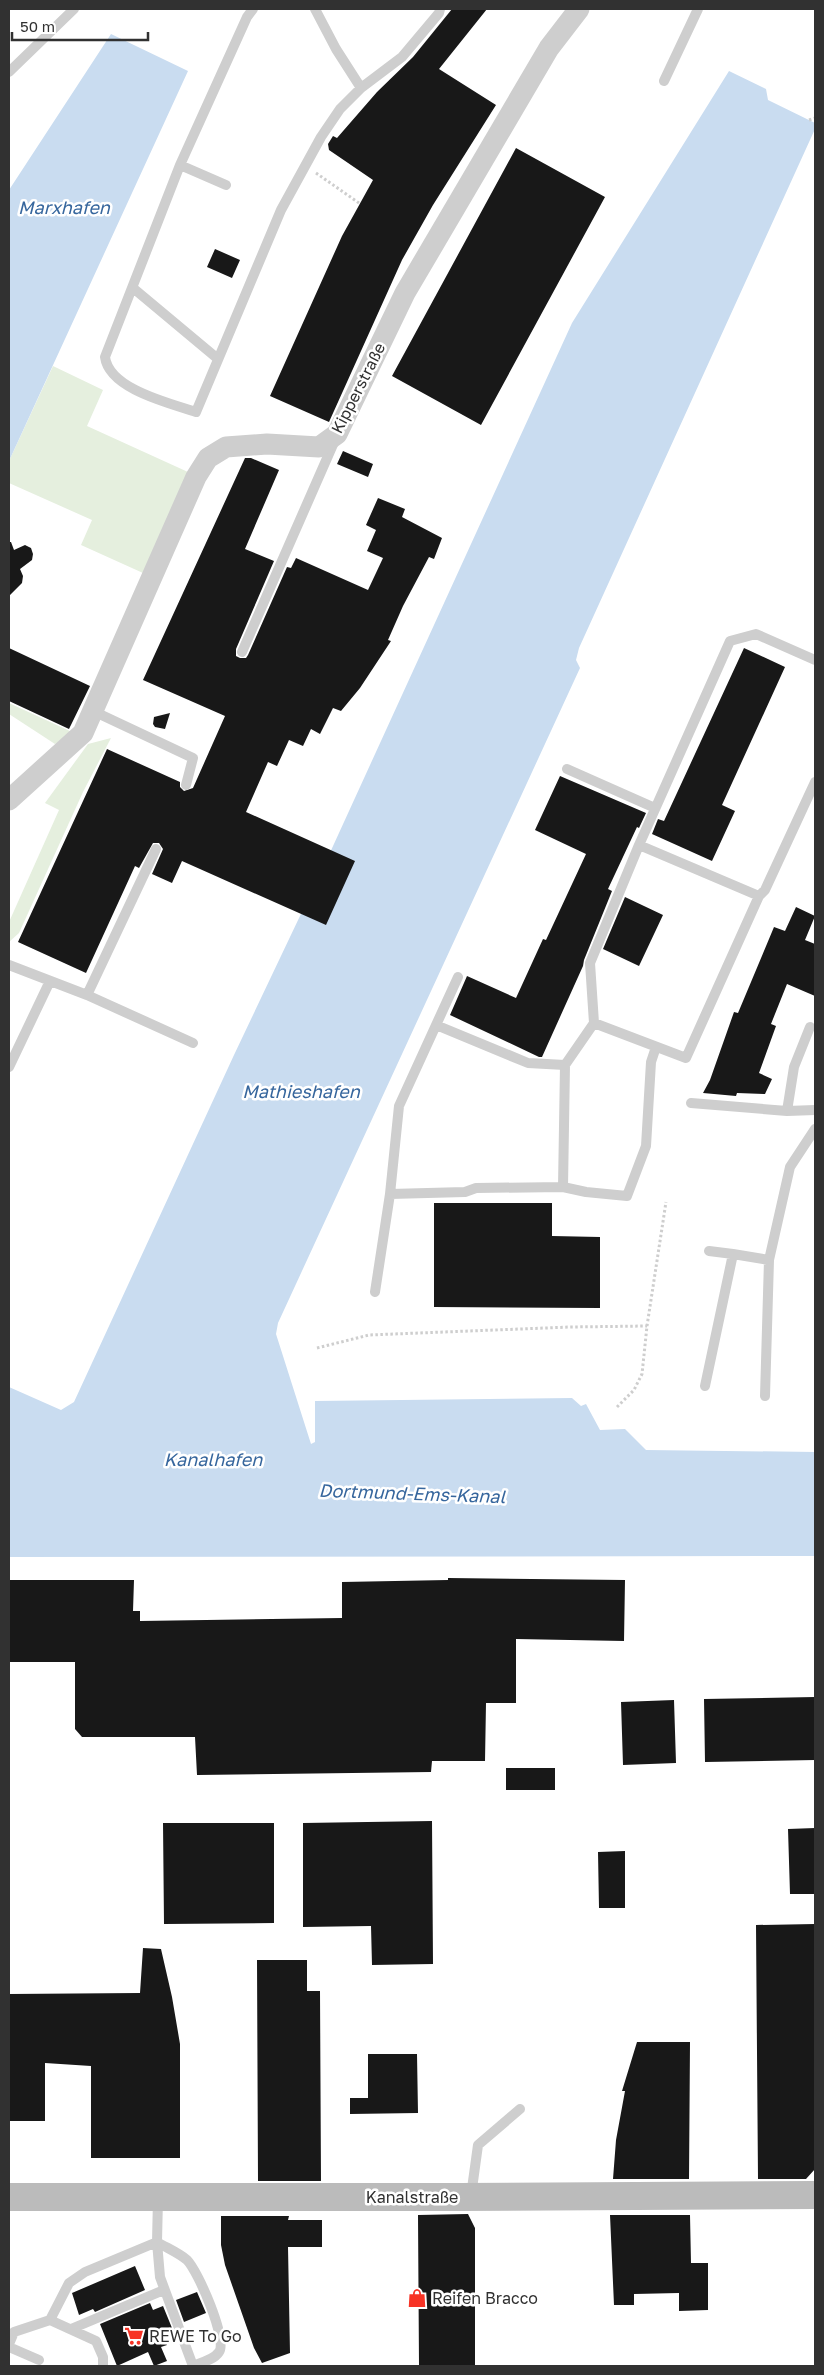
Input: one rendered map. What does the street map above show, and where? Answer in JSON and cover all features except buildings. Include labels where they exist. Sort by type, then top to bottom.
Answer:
[{"type":"main road","name":"Kanalstraße","points":[[9,2197],[815,2195]]},
{"type":"street","name":"Kipperstraße","points":[[9,800],[83,733],[196,477],[208,458],[226,447],[234,446],[319,447],[337,434],[405,293],[549,48],[578,9]]},
{"type":"lane","points":[[9,72],[74,9]]},
{"type":"lane","points":[[253,9],[247,17],[180,165],[105,357],[106,367],[114,376],[139,392],[196,412],[280,210],[321,137],[340,109],[360,88],[402,57],[439,13],[440,9]]},
{"type":"lane","points":[[315,9],[336,49],[360,88]]},
{"type":"lane","points":[[664,80],[698,9]]},
{"type":"lane","points":[[180,165],[226,185]]},
{"type":"lane","points":[[132,288],[218,359]]},
{"type":"lane","points":[[242,652],[337,434]]},
{"type":"lane","points":[[563,1187],[565,1065],[594,1023],[590,963],[639,844],[730,641],[756,634],[815,660]]},
{"type":"lane","points":[[93,711],[193,758],[186,785]]},
{"type":"lane","points":[[567,769],[655,808]]},
{"type":"lane","points":[[594,1023],[686,1058],[759,896],[765,890],[811,804],[815,782]]},
{"type":"lane","points":[[639,844],[759,896]]},
{"type":"lane","points":[[88,995],[156,849]]},
{"type":"lane","points":[[9,965],[88,995],[193,1043]]},
{"type":"lane","points":[[375,1292],[390,1194],[399,1106],[458,977]]},
{"type":"lane","points":[[9,1067],[50,981]]},
{"type":"lane","points":[[436,1026],[528,1063],[565,1065]]},
{"type":"lane","points":[[787,1111],[794,1067],[810,1027]]},
{"type":"lane","points":[[390,1194],[465,1192],[476,1188],[563,1187],[586,1192],[627,1196],[646,1146],[651,1062],[656,1047]]},
{"type":"lane","points":[[691,1103],[787,1111],[815,1110]]},
{"type":"lane","points":[[765,1396],[769,1260],[790,1167],[815,1129]]},
{"type":"lane","points":[[708,1250],[769,1260]]},
{"type":"lane","points":[[705,1386],[734,1254]]},
{"type":"lane","points":[[471,2197],[478,2145],[520,2109]]},
{"type":"lane","points":[[157,2242],[188,2261],[199,2280],[221,2339],[221,2351],[215,2357],[192,2366],[160,2277],[157,2242],[158,2196]]},
{"type":"lane","points":[[50,2320],[69,2283],[85,2272],[157,2242]]},
{"type":"lane","points":[[71,2329],[164,2290]]},
{"type":"lane","points":[[39,2360],[9,2346],[14,2332],[50,2320],[96,2341],[103,2357],[103,2366]]},
{"type":"path","points":[[809,120],[815,118]]},
{"type":"path","points":[[305,165],[359,203]]},
{"type":"path","points":[[617,1407],[634,1390],[642,1374],[647,1326],[666,1202]]},
{"type":"path","points":[[317,1348],[369,1335],[647,1326]]},
{"type":"green space","points":[[53,366],[103,390],[87,426],[188,472],[143,573],[81,545],[92,520],[9,483],[9,461]]},
{"type":"green space","points":[[9,703],[72,732],[55,744],[9,714]]},
{"type":"green space","points":[[111,738],[83,792],[19,933],[9,942],[9,922],[59,810],[45,803],[88,744]]},
{"type":"water","name":"Marxhafen","points":[[111,34],[188,71],[9,461],[9,190]]},
{"type":"water","name":"Mathieshafen","points":[[729,71],[766,89],[768,100],[815,123],[815,129],[579,648],[576,660],[580,668],[278,1323],[276,1334],[311,1444],[315,1442],[315,1401],[572,1398],[581,1406],[586,1404],[600,1430],[625,1429],[646,1450],[815,1452],[815,1556],[9,1557],[9,1387],[61,1410],[74,1402],[234,1055],[328,857],[572,323]]},
{"type":"place","name":"Reifen Bracco","points":[[417,2298]]},
{"type":"place","name":"REWE To Go","points":[[134,2336]]},
{"type":"water label","name":"Kanalhafen","points":[[213,1459]]},
{"type":"water label","name":"Dortmund-Ems-Kanal","points":[[412,1493]]}]
